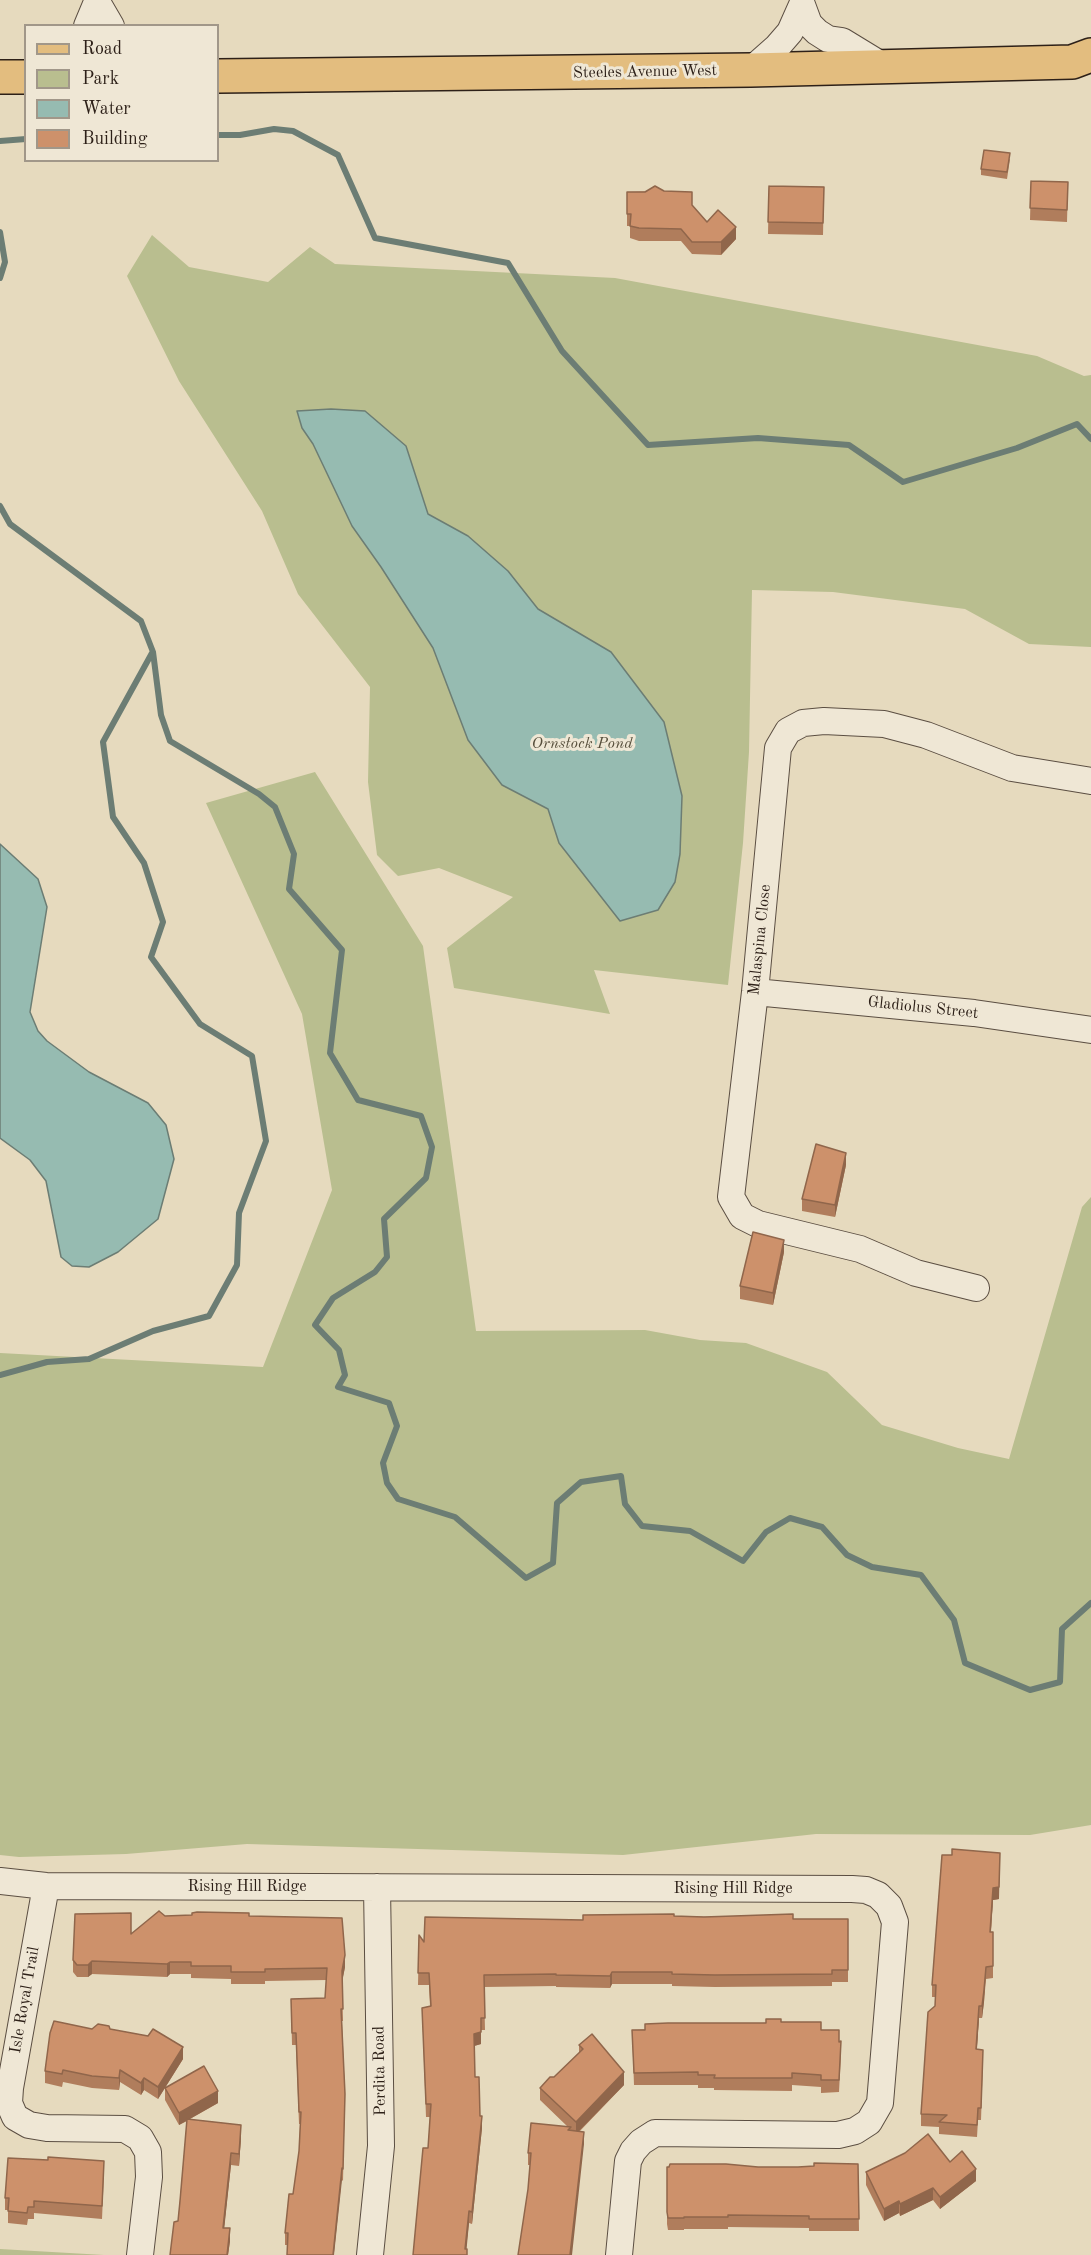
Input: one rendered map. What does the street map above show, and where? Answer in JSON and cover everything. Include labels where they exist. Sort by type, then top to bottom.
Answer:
[{"type":"main road","name":"Steeles Avenue West","points":[[219,76],[751,70],[1085,63]]},
{"type":"main road","points":[[0,77],[24,77]]},
{"type":"street","points":[[88,24],[96,1]]},
{"type":"street","points":[[96,1],[110,24]]},
{"type":"street","points":[[751,70],[786,38],[802,5],[809,24],[818,32],[828,39],[842,41],[883,66]]},
{"type":"street","name":"Malaspina Close","points":[[976,1288],[916,1273],[860,1249],[758,1224],[742,1216],[731,1197],[755,992],[778,748],[782,739],[795,726],[803,723],[824,721],[884,724],[926,735],[1012,768],[1091,781]]},
{"type":"street","name":"Gladiolus Street","points":[[755,992],[962,1012],[1091,1030]]},
{"type":"street","name":"Rising Hill Ridge","points":[[0,1881],[46,1886],[852,1889],[866,1890],[878,1895],[889,1906],[895,1922],[880,2103],[869,2122],[855,2132],[838,2135],[655,2133],[633,2151],[628,2161],[619,2255]]},
{"type":"street","name":"Isle Royal Trail","points":[[46,1886],[9,2103],[15,2116],[29,2124],[47,2128],[125,2129],[140,2138],[148,2152],[149,2177],[140,2255]]},
{"type":"street","name":"Perdita Road","points":[[370,2255],[381,2129],[377,1887]]},
{"type":"green space","name":"Ornstock Pond","points":[[152,235],[189,267],[268,282],[310,247],[335,264],[615,278],[1037,356],[1084,376],[1091,375],[1091,647],[1029,644],[965,609],[833,592],[752,590],[749,752],[743,843],[728,985],[594,970],[610,1014],[454,988],[447,948],[513,897],[439,868],[398,876],[377,855],[368,782],[370,687],[298,594],[262,511],[179,381],[127,276]]},
{"type":"green space","points":[[315,772],[423,946],[476,1331],[645,1330],[700,1340],[746,1343],[827,1372],[882,1425],[958,1448],[1009,1459],[1082,1207],[1091,1197],[1091,1825],[1030,1835],[816,1834],[623,1855],[247,1844],[126,1854],[19,1857],[0,1855],[0,1353],[263,1367],[332,1190],[302,1014],[206,803]]},
{"type":"green space","points":[[0,2249],[104,2255],[0,2255]]},
{"type":"water","points":[[331,409],[365,411],[406,446],[428,514],[468,536],[508,571],[538,609],[611,652],[664,722],[682,796],[680,854],[675,882],[658,910],[620,921],[559,843],[548,809],[502,785],[468,740],[433,648],[352,526],[313,444],[302,428],[297,411]]},
{"type":"water","points":[[0,844],[38,879],[47,907],[30,1012],[38,1031],[47,1041],[89,1072],[148,1103],[166,1125],[174,1159],[158,1219],[118,1252],[89,1267],[72,1266],[61,1257],[46,1181],[30,1160],[0,1138]]},
{"type":"building","points":[[984,150],[1010,153],[1007,172],[981,169]]},
{"type":"building","points":[[1031,181],[1068,182],[1067,210],[1030,208]]},
{"type":"building","points":[[655,186],[664,191],[692,192],[692,205],[707,222],[718,210],[736,227],[721,242],[692,242],[681,229],[630,226],[631,214],[627,214],[627,192],[645,192]]},
{"type":"building","points":[[769,186],[824,187],[823,223],[768,222]]},
{"type":"building","points":[[816,1144],[846,1153],[835,1205],[802,1199]]},
{"type":"building","points":[[753,1232],[784,1240],[773,1293],[740,1286]]},
{"type":"building","points":[[952,1849],[1000,1853],[999,1887],[993,1888],[990,1932],[993,1932],[993,1966],[986,1967],[982,2006],[979,2006],[976,2049],[983,2050],[981,2108],[978,2108],[977,2125],[939,2122],[947,2115],[921,2114],[928,2012],[935,2006],[936,1985],[932,1985],[942,1855],[952,1855]]},
{"type":"building","points":[[159,1911],[165,1916],[192,1915],[197,1912],[249,1913],[249,1916],[342,1918],[345,1955],[342,1971],[343,2009],[341,2009],[345,2094],[343,2169],[333,2255],[287,2255],[288,2233],[285,2233],[289,2194],[293,2194],[299,2151],[301,2112],[299,2112],[296,2033],[292,2033],[291,1999],[325,1998],[327,1968],[231,1972],[231,1966],[191,1966],[191,1962],[167,1964],[92,1961],[88,1965],[77,1965],[73,1960],[75,1914],[131,1913],[131,1934]]},
{"type":"building","points":[[674,1914],[674,1916],[704,1917],[793,1914],[793,1919],[848,1919],[848,1970],[832,1970],[832,1974],[715,1975],[612,1972],[610,1976],[484,1975],[485,2018],[481,2018],[481,2032],[474,2034],[475,2077],[479,2077],[480,2116],[482,2116],[472,2212],[469,2211],[465,2249],[467,2249],[467,2255],[413,2255],[423,2148],[428,2148],[431,2104],[426,2104],[422,2008],[431,2006],[429,1973],[418,1973],[419,1935],[424,1942],[425,1917],[583,1920],[583,1915]]},
{"type":"building","points":[[766,2019],[781,2019],[781,2022],[821,2022],[821,2030],[839,2030],[839,2042],[841,2041],[839,2080],[821,2080],[821,2075],[792,2073],[792,2078],[714,2078],[715,2075],[698,2075],[698,2072],[634,2073],[632,2030],[645,2030],[645,2024],[766,2023]]},
{"type":"building","points":[[54,2021],[92,2029],[98,2024],[109,2026],[110,2029],[148,2036],[153,2029],[183,2047],[158,2087],[144,2078],[141,2083],[120,2070],[119,2078],[92,2076],[63,2070],[62,2074],[45,2071],[50,2033]]},
{"type":"building","points":[[592,2034],[624,2072],[576,2122],[540,2088],[583,2049],[579,2045]]},
{"type":"building","points":[[204,2066],[218,2091],[179,2113],[165,2088]]},
{"type":"building","points":[[187,2119],[241,2125],[239,2154],[231,2153],[223,2228],[230,2228],[227,2255],[170,2255],[174,2222],[178,2221]]},
{"type":"building","points":[[531,2123],[571,2127],[568,2130],[584,2132],[570,2255],[518,2255],[528,2189]]},
{"type":"building","points":[[928,2134],[950,2162],[962,2151],[976,2169],[940,2197],[933,2188],[884,2209],[866,2172],[905,2153]]},
{"type":"building","points":[[48,2157],[104,2161],[102,2206],[34,2201],[34,2207],[28,2207],[27,2213],[8,2211],[9,2198],[5,2198],[8,2158],[48,2160]]},
{"type":"building","points":[[814,2163],[858,2164],[859,2219],[728,2215],[728,2217],[668,2218],[667,2167],[670,2164],[798,2167],[814,2166]]},
{"type":"waterway","points":[[219,135],[240,135],[274,129],[293,131],[338,155],[375,238],[508,263],[562,351],[648,445],[758,438],[849,445],[903,482],[1017,448],[1077,424],[1091,439]]},
{"type":"waterway","points":[[0,141],[24,139]]},
{"type":"waterway","points":[[0,232],[5,262],[0,278]]},
{"type":"waterway","points":[[0,506],[10,524],[141,621],[153,652],[161,715],[170,741],[259,794],[275,807],[294,854],[289,889],[342,950],[330,1053],[358,1100],[421,1116],[432,1147],[426,1178],[384,1219],[387,1257],[375,1272],[333,1298],[315,1325],[339,1350],[345,1375],[338,1387],[389,1403],[397,1426],[383,1463],[387,1483],[398,1499],[455,1517],[526,1578],[553,1563],[557,1503],[581,1482],[621,1476],[625,1504],[642,1526],[690,1531],[743,1561],[766,1532],[790,1518],[822,1527],[847,1555],[872,1567],[921,1575],[954,1620],[965,1663],[1030,1690],[1060,1682],[1062,1629],[1091,1603]]},
{"type":"waterway","points":[[0,1375],[47,1362],[89,1359],[153,1331],[209,1316],[237,1265],[239,1213],[266,1141],[252,1056],[200,1024],[151,957],[163,922],[144,863],[113,817],[103,742],[152,653]]}]
